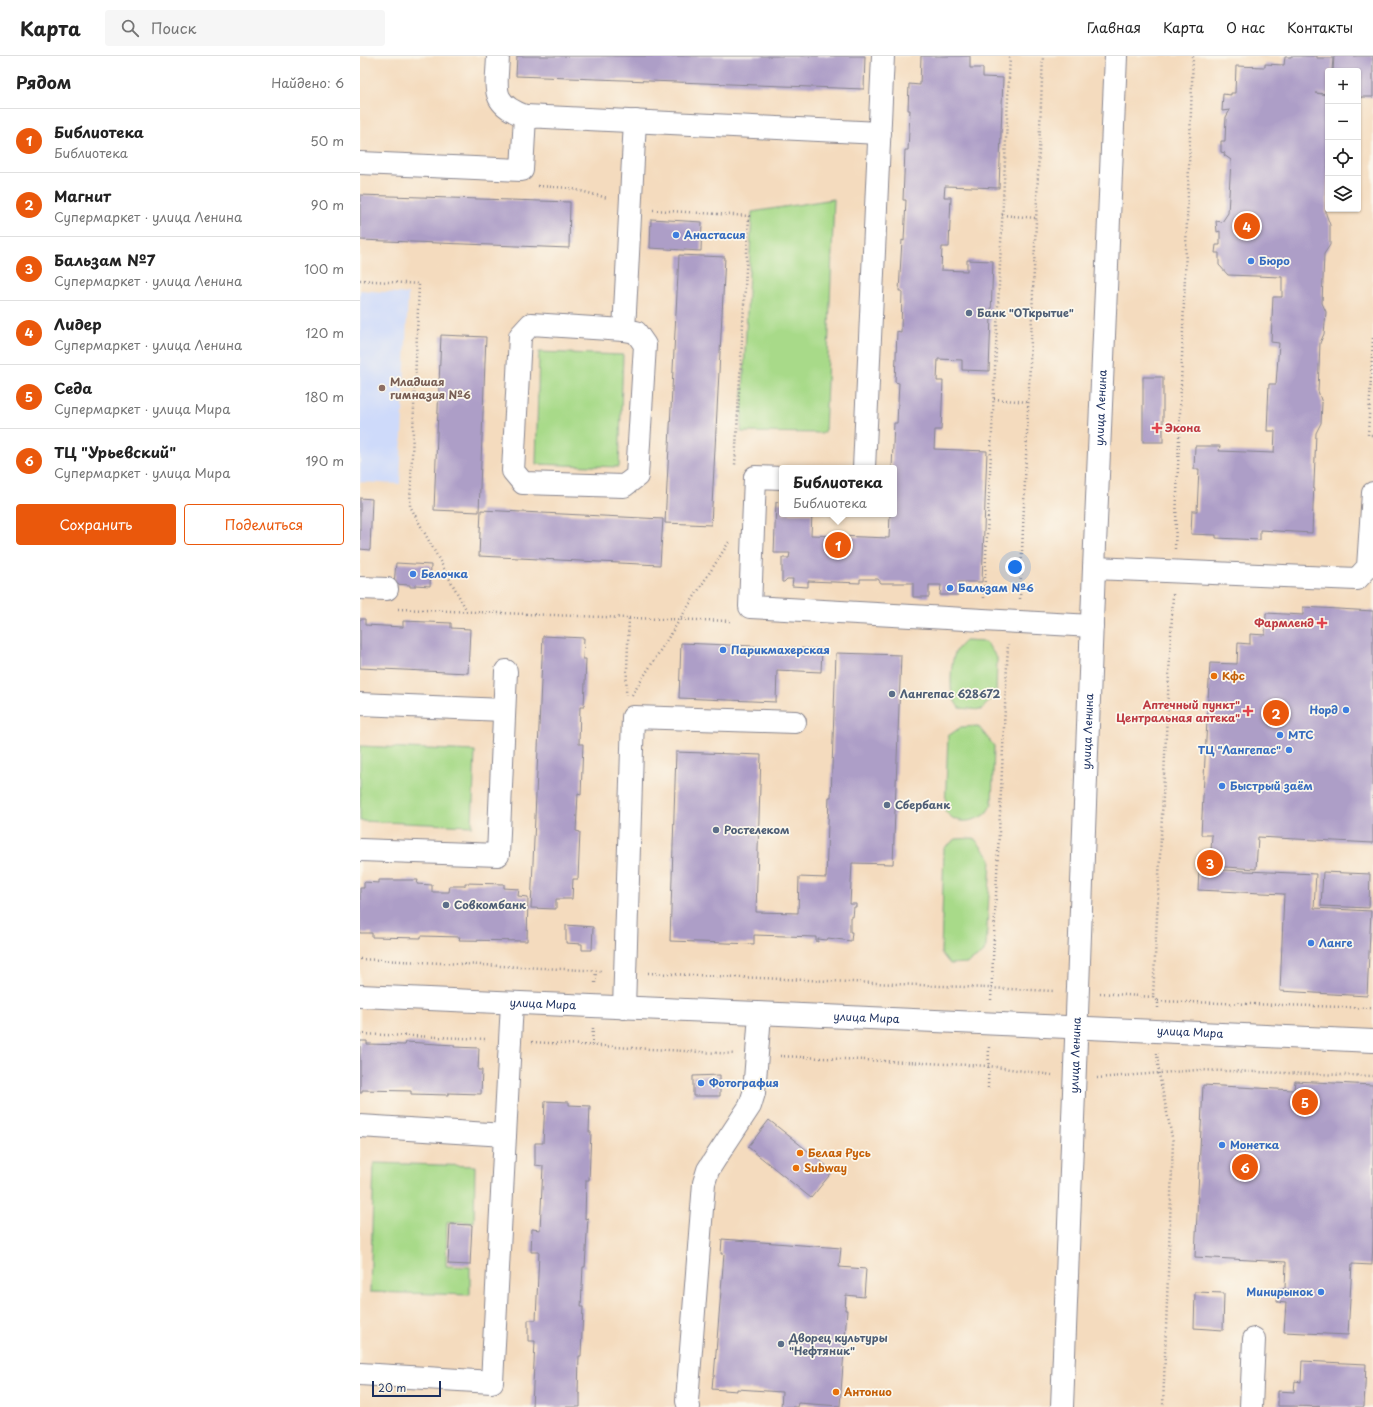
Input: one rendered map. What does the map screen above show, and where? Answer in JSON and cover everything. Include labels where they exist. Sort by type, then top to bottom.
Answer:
[{"type":"street","points":[[498,56],[497,95],[504,106],[525,116],[880,132]]},
{"type":"street","points":[[864,465],[883,56]]},
{"type":"street","name":"улица Ленина","points":[[1062,1407],[1094,568],[1116,56]]},
{"type":"street","points":[[360,163],[522,170],[525,116]]},
{"type":"street","points":[[624,330],[635,121]]},
{"type":"street","points":[[531,324],[624,330],[636,332],[644,345],[636,476],[624,486],[523,483],[513,471],[520,336],[531,324]]},
{"type":"street","points":[[779,478],[755,477],[750,608],[1092,626]]},
{"type":"street","points":[[1094,568],[1357,579],[1371,567],[1373,494]]},
{"type":"street","points":[[360,588],[389,599]]},
{"type":"street","points":[[360,850],[498,855],[506,671]]},
{"type":"street","points":[[360,704],[504,710]]},
{"type":"street","points":[[624,1008],[633,716],[795,722]]},
{"type":"street","name":"улица Мира","points":[[360,996],[760,1014],[990,1022],[1373,1041]]},
{"type":"street","points":[[360,1374],[492,1382],[512,1003]]},
{"type":"street","points":[[689,1407],[687,1401],[704,1183],[708,1170],[750,1106],[754,1093],[760,1014]]},
{"type":"street","points":[[360,1126],[505,1134]]},
{"type":"street","points":[[1251,1407],[1254,1339]]},
{"type":"path","points":[[984,600],[1010,56]]},
{"type":"path","points":[[988,1088],[1008,643],[1009,635],[1019,612],[1043,56]]},
{"type":"path","points":[[1153,997],[1174,572],[1193,56]]},
{"type":"path","points":[[1002,215],[1036,218]]},
{"type":"path","points":[[360,280],[419,284],[410,506],[467,612]]},
{"type":"path","points":[[1373,338],[1368,435],[1373,435]]},
{"type":"path","points":[[994,399],[1028,402]]},
{"type":"path","points":[[630,697],[731,540]]},
{"type":"path","points":[[389,599],[467,612],[628,618],[626,696]]},
{"type":"path","points":[[360,959],[1078,992],[1153,997],[1158,1001],[1373,1008]]},
{"type":"path","points":[[1158,1001],[1157,1062],[1173,1142],[1163,1407]]},
{"type":"path","points":[[360,1034],[511,1040],[756,1055],[989,1066],[1052,1075],[1100,1079],[1198,1070],[1373,1076]]},
{"type":"shaded area","name":"Младшая гимназия №6","points":[[360,290],[408,294],[400,484],[360,482]]},
{"type":"green space","points":[[834,199],[825,433],[741,432],[752,212]]},
{"type":"green space","points":[[539,352],[623,355],[619,467],[536,464]]},
{"type":"green space","points":[[965,641],[986,642],[997,658],[996,694],[981,710],[959,708],[952,694],[951,674],[954,657],[957,650]]},
{"type":"green space","points":[[978,726],[994,746],[992,804],[985,815],[969,821],[959,821],[954,819],[945,811],[948,736],[961,727]]},
{"type":"green space","points":[[360,746],[475,751],[472,826],[360,821]]},
{"type":"green space","points":[[974,838],[991,859],[986,946],[984,952],[968,963],[950,964],[941,953],[944,848],[956,839]]},
{"type":"green space","points":[[374,1163],[475,1166],[474,1222],[447,1222],[446,1266],[470,1267],[470,1295],[370,1292]]},
{"type":"building","points":[[517,56],[865,56],[864,89],[516,76]]},
{"type":"building","points":[[921,56],[970,56],[970,68],[983,68],[983,77],[1003,78],[999,188],[945,186],[944,197],[951,197],[949,247],[942,247],[941,270],[967,271],[967,260],[993,261],[989,371],[962,370],[962,360],[938,359],[937,381],[943,381],[941,430],[935,430],[934,449],[987,451],[982,582],[958,582],[958,595],[940,595],[941,585],[929,585],[929,597],[913,597],[913,583],[881,583],[878,579],[860,579],[860,583],[808,581],[808,587],[792,586],[793,579],[787,579],[782,582],[782,558],[789,558],[790,553],[774,553],[776,502],[779,502],[779,517],[812,517],[811,535],[889,538],[890,517],[897,517],[897,465],[892,465],[894,423],[897,423],[899,383],[895,382],[897,331],[901,332],[902,291],[899,291],[906,200],[903,200],[905,150],[908,150],[910,110],[908,110],[909,84],[920,85]]},
{"type":"building","points":[[1317,56],[1317,58],[1333,58],[1332,68],[1325,68],[1325,94],[1315,93],[1325,95],[1325,212],[1330,225],[1330,245],[1324,254],[1322,303],[1326,312],[1324,334],[1320,343],[1318,391],[1322,403],[1321,423],[1316,433],[1312,533],[1260,530],[1260,540],[1216,538],[1216,535],[1191,534],[1192,511],[1197,511],[1199,469],[1194,469],[1195,446],[1220,446],[1219,451],[1274,453],[1275,431],[1267,431],[1269,384],[1276,384],[1279,343],[1271,342],[1273,297],[1282,297],[1282,277],[1228,275],[1219,265],[1219,253],[1215,253],[1216,245],[1220,245],[1220,231],[1217,232],[1216,221],[1222,222],[1228,213],[1231,160],[1224,155],[1225,153],[1221,152],[1221,141],[1225,141],[1226,117],[1230,110],[1222,111],[1223,94],[1231,95],[1231,93],[1235,93],[1236,66],[1265,67],[1265,64],[1284,65],[1285,57]]},
{"type":"building","points":[[1334,56],[1373,56],[1373,97],[1361,97],[1361,68],[1333,68]]},
{"type":"building","points":[[360,195],[570,202],[569,248],[360,240]]},
{"type":"building","name":"Анастасия","points":[[651,219],[702,222],[701,251],[650,248]]},
{"type":"building","points":[[679,255],[725,257],[711,525],[665,523]]},
{"type":"building","points":[[441,335],[486,337],[479,512],[434,510]]},
{"type":"building","points":[[1143,377],[1163,377],[1163,442],[1143,442]]},
{"type":"building","points":[[360,498],[372,499],[370,550],[360,549]]},
{"type":"building","points":[[481,510],[663,519],[660,565],[479,556]]},
{"type":"building","name":"Белочка","points":[[396,563],[431,565],[430,586],[415,585],[415,587],[410,587],[410,585],[394,584]]},
{"type":"building","name":"ТЦ \"Лангепас\"","points":[[1303,607],[1373,611],[1373,843],[1258,837],[1256,869],[1210,866],[1212,835],[1201,835],[1210,663],[1237,664],[1238,643],[1250,644],[1250,634],[1265,635],[1266,613],[1303,615]]},
{"type":"building","points":[[360,619],[365,619],[365,625],[403,627],[403,621],[451,623],[451,628],[470,629],[468,673],[360,668]]},
{"type":"building","points":[[543,636],[584,638],[583,659],[586,659],[584,707],[580,707],[579,744],[583,744],[581,795],[578,794],[576,831],[580,832],[578,879],[573,879],[572,899],[556,899],[556,909],[531,908]]},
{"type":"building","points":[[681,643],[822,649],[821,672],[777,670],[776,702],[679,698]]},
{"type":"building","name":"Ростелеком","points":[[836,653],[901,655],[893,864],[852,863],[850,904],[856,904],[856,907],[854,907],[853,917],[850,917],[850,932],[852,932],[851,941],[828,938],[827,940],[818,939],[818,942],[816,941],[816,937],[754,935],[754,944],[670,941],[676,752],[761,755],[756,912],[798,913],[799,877],[826,878],[829,797],[831,797]]},
{"type":"building","points":[[1199,869],[1316,874],[1314,908],[1371,911],[1367,996],[1280,991],[1284,894],[1198,890]]},
{"type":"building","points":[[1323,872],[1370,874],[1369,908],[1321,906]]},
{"type":"building","points":[[379,880],[418,880],[417,884],[432,885],[432,892],[449,892],[450,886],[465,886],[465,883],[504,884],[504,888],[519,889],[518,896],[528,897],[527,941],[459,940],[460,937],[372,937],[372,933],[360,933],[360,888],[364,888],[364,882],[379,883]]},
{"type":"building","points":[[566,925],[593,927],[592,950],[582,950],[582,944],[566,943]]},
{"type":"building","points":[[360,1041],[367,1041],[367,1044],[405,1045],[406,1042],[479,1048],[478,1070],[482,1070],[481,1094],[411,1094],[411,1091],[362,1090],[362,1093],[360,1093]]},
{"type":"building","points":[[720,1075],[720,1096],[693,1096],[693,1076]]},
{"type":"building","points":[[1295,1081],[1373,1085],[1372,1265],[1352,1264],[1348,1335],[1284,1332],[1286,1303],[1277,1302],[1277,1289],[1285,1289],[1286,1262],[1195,1257],[1203,1085],[1294,1090]]},
{"type":"building","points":[[545,1101],[569,1102],[569,1105],[590,1106],[589,1132],[591,1132],[589,1180],[586,1180],[585,1219],[588,1218],[585,1267],[583,1267],[581,1356],[579,1356],[578,1393],[580,1394],[580,1407],[532,1407],[535,1341],[528,1341],[528,1320],[536,1320],[539,1252],[531,1252],[532,1229],[540,1230],[543,1166],[535,1165],[535,1143],[543,1143]]},
{"type":"building","points":[[769,1120],[833,1171],[811,1198],[748,1147]]},
{"type":"building","points":[[450,1224],[472,1225],[470,1265],[448,1264]]},
{"type":"building","name":"Дворец культуры \"Нефтяник\"","points":[[722,1239],[841,1248],[839,1267],[866,1269],[864,1297],[846,1295],[845,1310],[847,1310],[840,1406],[798,1403],[797,1407],[781,1407],[782,1392],[712,1389],[724,1254],[721,1254]]},
{"type":"building","points":[[1195,1292],[1224,1293],[1223,1330],[1194,1328]]},
{"type":"building","points":[[1302,1361],[1366,1364],[1364,1407],[1278,1406],[1278,1391],[1294,1392],[1295,1381],[1301,1382]]},
{"type":"place","name":"Лидер","points":[[1247,226]]},
{"type":"place","name":"Анастасия","points":[[676,235]]},
{"type":"place","name":"Бюро","points":[[1251,261]]},
{"type":"place","name":"Банк \"ОТкрытие\"","points":[[969,313]]},
{"type":"place","name":"Младшая гимназия №6","points":[[382,388]]},
{"type":"place","name":"Экона","points":[[1157,428]]},
{"type":"place","name":"Библиотека","points":[[838,545]]},
{"type":"place","name":"Белочка","points":[[413,574]]},
{"type":"place","name":"Бальзам №6","points":[[950,588]]},
{"type":"place","name":"Фармленд","points":[[1322,623]]},
{"type":"place","name":"Парикмахерская","points":[[723,650]]},
{"type":"place","name":"Кфс","points":[[1214,676]]},
{"type":"place","name":"Лангепас 628672","points":[[892,694]]},
{"type":"place","name":"Норд","points":[[1346,710]]},
{"type":"place","name":"Аптечный пункт\" Центральная аптека\"","points":[[1248,711]]},
{"type":"place","name":"Магнит","points":[[1276,713]]},
{"type":"place","name":"МТС","points":[[1280,735]]},
{"type":"place","name":"ТЦ \"Лангепас\"","points":[[1289,750]]},
{"type":"place","name":"Быстрый заём","points":[[1222,786]]},
{"type":"place","name":"Сбербанк","points":[[887,805]]},
{"type":"place","name":"Ростелеком","points":[[716,830]]},
{"type":"place","name":"Бальзам №7","points":[[1210,863]]},
{"type":"place","name":"Совкомбанк","points":[[446,905]]},
{"type":"place","name":"Ланге","points":[[1311,943]]},
{"type":"place","name":"Фотография","points":[[701,1083]]},
{"type":"place","name":"Седа","points":[[1305,1102]]},
{"type":"place","name":"Монетка","points":[[1222,1145]]},
{"type":"place","name":"Белая Русь","points":[[800,1153]]},
{"type":"place","name":"ТЦ \"Урьевский\"","points":[[1245,1167]]},
{"type":"place","name":"Subway","points":[[796,1168]]},
{"type":"place","name":"Минирынок","points":[[1321,1292]]},
{"type":"place","name":"Дворец культуры \"Нефтяник\"","points":[[781,1344]]},
{"type":"place","name":"Антонио","points":[[836,1392]]}]
